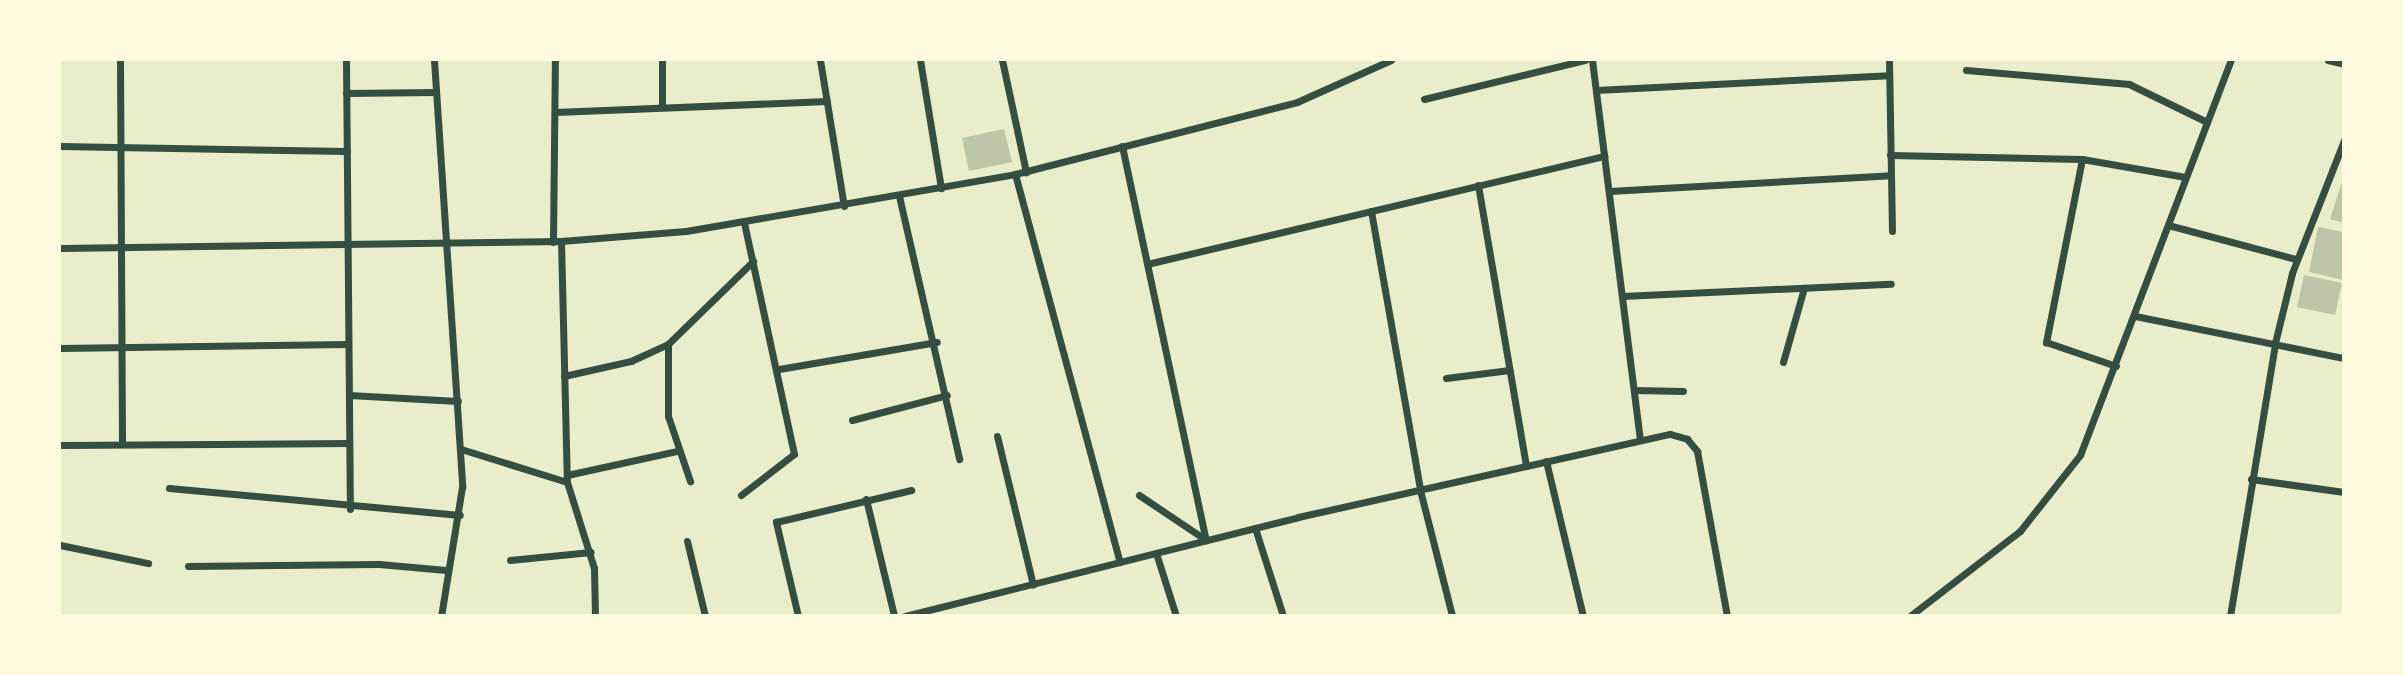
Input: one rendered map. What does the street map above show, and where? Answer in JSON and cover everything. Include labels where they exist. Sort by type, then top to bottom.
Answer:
[{"type":"street","points":[[120,60],[122,443]]},
{"type":"street","points":[[346,60],[350,509]]},
{"type":"street","points":[[434,60],[443,243],[461,449],[460,515],[446,570],[441,615]]},
{"type":"street","points":[[555,60],[557,242],[567,479],[572,510],[591,552],[595,615]]},
{"type":"street","points":[[662,60],[662,107]]},
{"type":"street","points":[[820,60],[844,206]]},
{"type":"street","points":[[920,60],[941,188]]},
{"type":"street","points":[[1002,60],[1026,172]]},
{"type":"street","points":[[60,248],[557,242],[744,222],[1026,172],[1297,102],[1391,60]]},
{"type":"street","points":[[1424,99],[1585,60]]},
{"type":"street","points":[[1592,60],[1640,440]]},
{"type":"street","points":[[1889,60],[1892,231]]},
{"type":"street","points":[[1910,615],[2021,531],[2053,494],[2080,454],[2135,316],[2205,121],[2231,60]]},
{"type":"street","points":[[2328,60],[2343,64]]},
{"type":"street","points":[[1966,70],[2129,84],[2205,121]]},
{"type":"street","points":[[1596,90],[1889,75]]},
{"type":"street","points":[[346,93],[436,92]]},
{"type":"street","points":[[555,111],[827,101]]},
{"type":"street","points":[[2230,615],[2250,479],[2275,343],[2297,259],[2343,140]]},
{"type":"street","points":[[60,146],[347,151]]},
{"type":"street","points":[[1122,146],[1206,541]]},
{"type":"street","points":[[1891,155],[2082,159],[2185,177]]},
{"type":"street","points":[[1147,264],[1604,156]]},
{"type":"street","points":[[2082,159],[2046,342],[2116,366]]},
{"type":"street","points":[[1015,174],[1120,562]]},
{"type":"street","points":[[1609,191],[1891,175]]},
{"type":"street","points":[[1478,185],[1526,466]]},
{"type":"street","points":[[899,196],[937,342],[959,459]]},
{"type":"street","points":[[1371,211],[1420,490],[1452,615]]},
{"type":"street","points":[[741,495],[794,454],[779,369],[744,222]]},
{"type":"street","points":[[2168,225],[2297,259]]},
{"type":"street","points":[[564,376],[631,361],[668,344],[753,261]]},
{"type":"street","points":[[1622,296],[1891,284]]},
{"type":"street","points":[[1783,362],[1804,288]]},
{"type":"street","points":[[2135,316],[2343,358]]},
{"type":"street","points":[[779,369],[937,342]]},
{"type":"street","points":[[60,348],[348,344]]},
{"type":"street","points":[[668,344],[667,416],[677,451],[690,481]]},
{"type":"street","points":[[1446,378],[1510,370]]},
{"type":"street","points":[[1634,390],[1683,391]]},
{"type":"street","points":[[349,395],[457,401]]},
{"type":"street","points":[[852,420],[947,395]]},
{"type":"street","points":[[905,615],[1255,528],[1670,434],[1687,439],[1696,451],[1727,615]]},
{"type":"street","points":[[997,436],[1032,585]]},
{"type":"street","points":[[60,445],[349,443]]},
{"type":"street","points":[[461,449],[567,479],[677,451]]},
{"type":"street","points":[[1546,461],[1583,615]]},
{"type":"street","points":[[2250,479],[2343,492]]},
{"type":"street","points":[[169,488],[350,509],[460,515]]},
{"type":"street","points":[[798,615],[776,522],[911,490]]},
{"type":"street","points":[[1139,495],[1206,541]]},
{"type":"street","points":[[866,499],[894,615]]},
{"type":"street","points":[[1255,528],[1283,615]]},
{"type":"street","points":[[687,541],[705,615]]},
{"type":"street","points":[[60,545],[148,563]]},
{"type":"street","points":[[510,560],[591,552]]},
{"type":"street","points":[[1156,553],[1176,615]]},
{"type":"street","points":[[188,566],[379,564],[446,570]]},
{"type":"building","points":[[1004,129],[1012,162],[969,171],[962,138]]},
{"type":"building","points":[[2344,179],[2344,223],[2330,219]]},
{"type":"building","points":[[2318,227],[2344,232],[2343,280],[2309,272]]},
{"type":"building","points":[[2304,275],[2342,283],[2335,315],[2297,307]]}]
